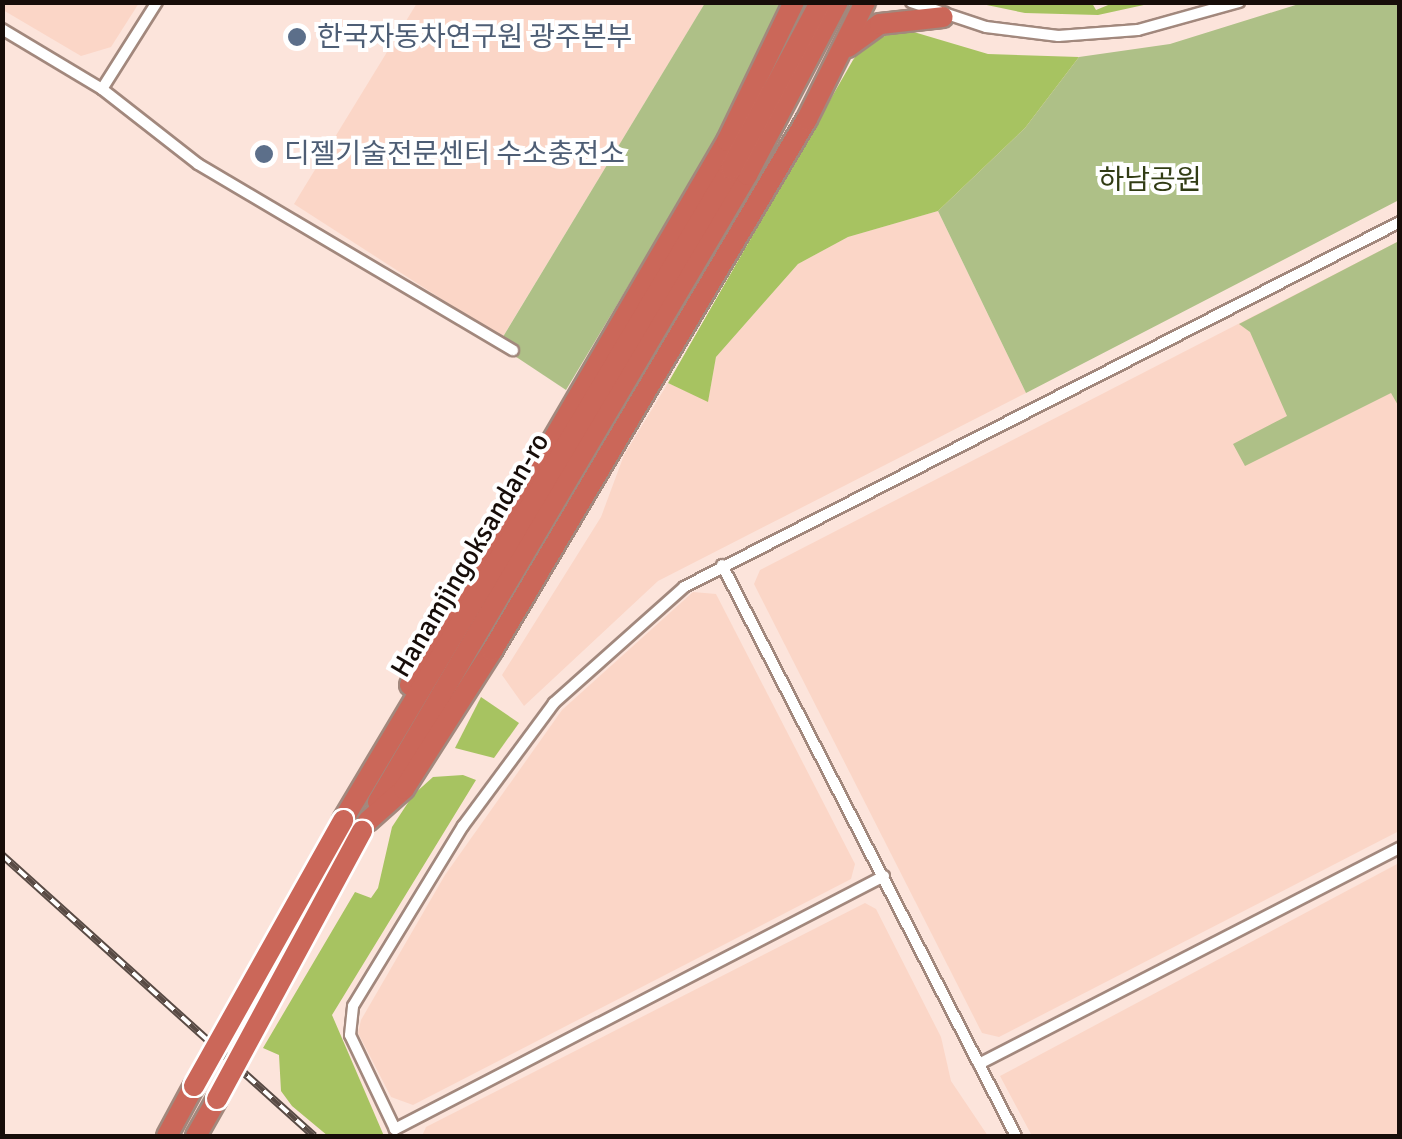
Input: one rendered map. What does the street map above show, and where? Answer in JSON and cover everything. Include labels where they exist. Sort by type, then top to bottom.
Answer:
[{"type":"highway","name":"Hanamjingoksandan-ro","points":[[168,1136],[194,1086],[357,824],[620,370],[820,2]]},
{"type":"highway","name":"Hanamjingoksandan-ro","points":[[620,370],[747,175],[838,2]]},
{"type":"highway","points":[[796,7],[728,141],[352,786],[357,824],[404,789],[492,651],[844,50],[865,2]]},
{"type":"highway","points":[[844,50],[880,24],[936,10]]},
{"type":"highway","name":"Hanamjingoksandan-ro","points":[[196,1136],[357,824]]},
{"type":"street","points":[[102,89],[156,2]]},
{"type":"street","points":[[910,2],[1058,36],[1138,30],[1239,2]]},
{"type":"street","points":[[2,29],[102,89],[198,164],[514,350]]},
{"type":"street","points":[[884,876],[397,1133],[350,1035],[354,1006],[463,826],[554,703],[642,620],[722,565],[1400,222]]},
{"type":"street","points":[[722,565],[1016,1136]]},
{"type":"street","points":[[979,1064],[1400,848]]},
{"type":"shaded area","points":[[3,2],[139,3],[111,47],[81,56],[3,10]]},
{"type":"shaded area","points":[[417,3],[705,3],[502,338],[294,204]]},
{"type":"shaded area","points":[[938,211],[1026,393],[658,581],[524,706],[502,675],[601,517],[624,455],[668,383],[708,401],[716,357],[798,264],[848,237]]},
{"type":"shaded area","points":[[1399,241],[1399,831],[999,1037],[982,1033],[754,584],[760,570]]},
{"type":"shaded area","points":[[693,592],[716,594],[855,864],[851,879],[413,1105],[391,1097],[358,1033],[361,1020],[445,875],[562,710]]},
{"type":"shaded area","points":[[1399,863],[1399,1136],[1032,1136],[1000,1076]]},
{"type":"shaded area","points":[[865,903],[876,909],[941,1037],[951,1081],[988,1136],[422,1136],[426,1127]]},
{"type":"green space","points":[[705,3],[789,3],[739,101],[566,390],[498,345]]},
{"type":"green space","points":[[977,3],[1092,3],[1096,10],[1113,3],[1153,3],[1098,15],[1025,13]]},
{"type":"green space","name":"하남공원","points":[[1302,3],[1399,3],[1399,200],[1026,393],[938,211],[1025,128],[1079,57],[1170,44]]},
{"type":"green space","points":[[907,30],[988,54],[1079,57],[1025,128],[938,211],[848,237],[798,264],[716,357],[708,402],[668,383],[853,60],[867,41]]},
{"type":"green space","points":[[1399,241],[1399,407],[1391,393],[1245,466],[1233,444],[1287,416],[1250,332],[1239,324]]},
{"type":"green space","points":[[481,697],[519,723],[494,758],[455,748]]},
{"type":"green space","points":[[463,775],[476,780],[332,1015],[384,1136],[328,1136],[292,1106],[281,1091],[279,1055],[263,1048],[355,892],[371,898],[378,888],[392,827],[413,795],[433,777]]},
{"type":"railway","points":[[2,855],[314,1136]]},
{"type":"place","name":"한국자동차연구원 광주본부","points":[[297,37]]},
{"type":"place","name":"디젤기술전문센터 수소충전소","points":[[264,154]]}]
